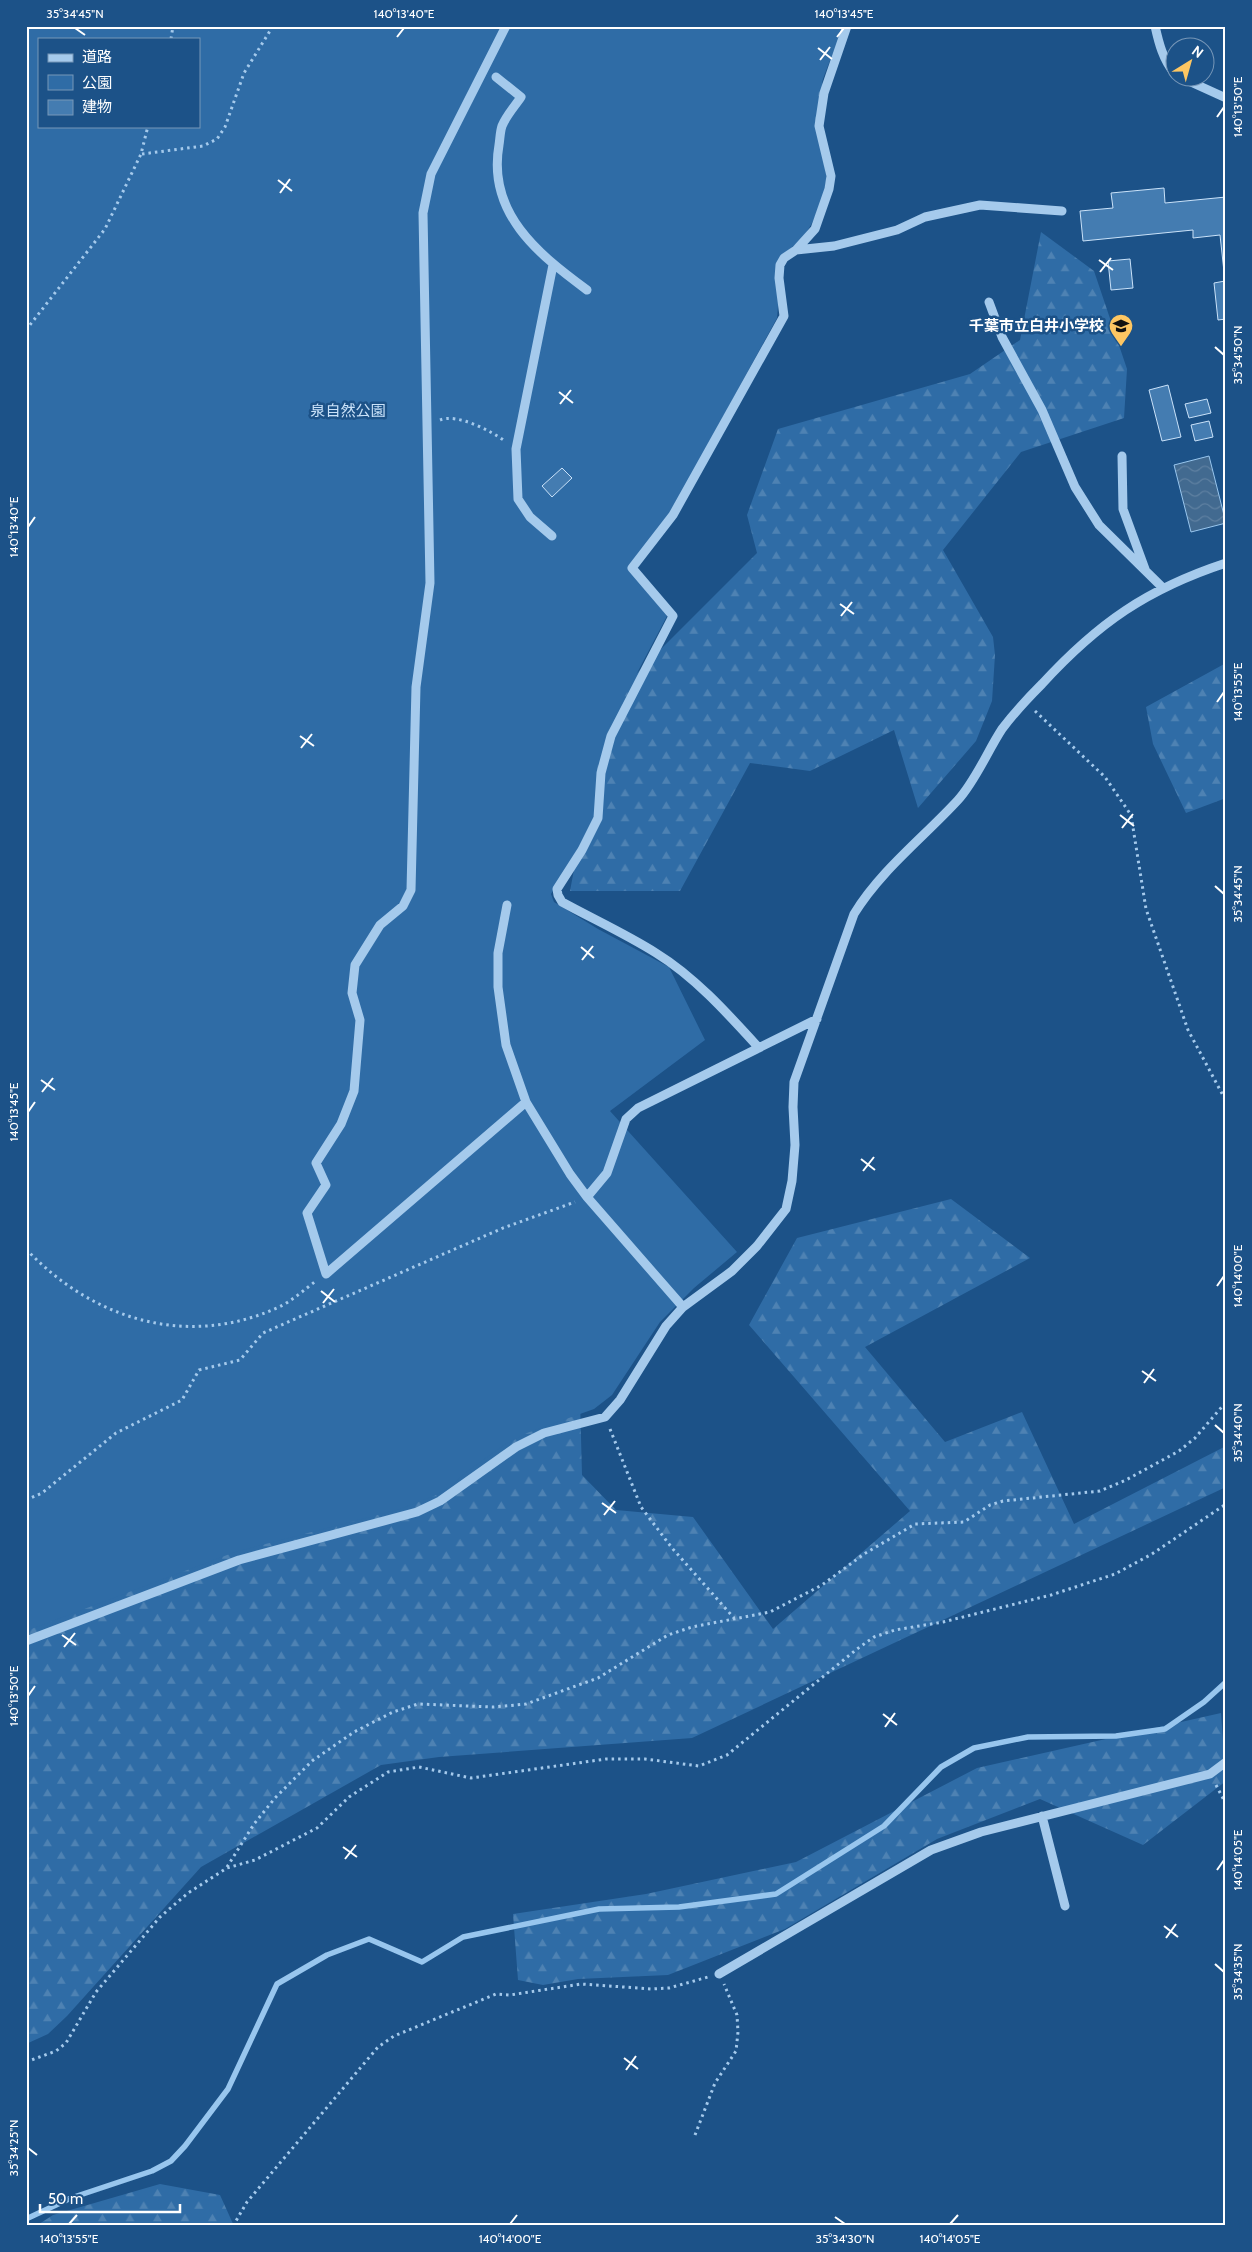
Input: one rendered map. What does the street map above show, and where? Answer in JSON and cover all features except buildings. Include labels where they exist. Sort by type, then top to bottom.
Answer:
[{"type":"street","points":[[506,26],[431,174],[423,213],[430,583],[416,687],[411,890],[403,906],[380,925],[355,966],[352,993],[360,1020],[354,1091],[341,1124],[316,1163],[326,1185],[307,1213],[326,1274],[526,1102]]},
{"type":"street","points":[[759,1048],[722,1008],[689,978],[656,953],[562,902],[558,896],[557,889],[582,850],[598,818],[601,773],[611,736],[673,616],[632,568],[673,515],[784,316],[779,278],[780,265],[784,258],[796,250],[815,229],[829,189],[831,176],[819,126],[824,94],[848,26]]},
{"type":"street","points":[[1154,26],[1164,58]]},
{"type":"street","points":[[496,77],[521,97],[502,126],[497,154],[496,164],[503,200],[516,226],[553,264],[587,290]]},
{"type":"street","points":[[1204,88],[1226,98]]},
{"type":"street","points":[[796,250],[834,246],[897,230],[925,218],[980,205],[1062,211]]},
{"type":"street","points":[[552,536],[530,517],[518,499],[516,449],[553,264]]},
{"type":"street","points":[[989,302],[1002,337],[1042,410],[1075,487],[1099,525],[1163,588]]},
{"type":"street","points":[[1122,456],[1123,509],[1146,571]]},
{"type":"street","points":[[26,1641],[239,1560],[416,1512],[440,1502],[516,1447],[544,1433],[605,1417],[620,1400],[666,1326],[683,1307],[732,1271],[757,1246],[786,1209],[792,1181],[795,1145],[794,1082],[854,914],[867,892],[959,798],[1003,729],[1073,650],[1133,605],[1197,572],[1226,563]]},
{"type":"street","points":[[508,905],[498,953],[498,987],[506,1045],[526,1102],[547,1138],[587,1197],[683,1307]]},
{"type":"street","points":[[587,1197],[608,1173],[626,1119],[638,1108],[817,1019]]},
{"type":"street","points":[[719,1974],[931,1850],[981,1832],[1210,1774],[1226,1762]]},
{"type":"street","points":[[1042,1816],[1065,1906]]},
{"type":"path","points":[[141,154],[203,146],[217,139],[225,127],[244,73],[274,26]]},
{"type":"path","points":[[26,330],[105,229],[141,154],[148,128]]},
{"type":"path","points":[[426,437],[436,434],[440,420],[458,418],[500,437],[516,449]]},
{"type":"path","points":[[1025,702],[1105,777],[1131,815],[1146,909],[1188,1030],[1226,1101]]},
{"type":"path","points":[[26,1500],[42,1493],[116,1433],[182,1400],[199,1370],[240,1360],[263,1333],[503,1228],[587,1197]]},
{"type":"path","points":[[26,1249],[46,1270],[92,1302],[127,1316],[181,1327],[225,1325],[280,1307],[326,1274]]},
{"type":"path","points":[[227,1868],[254,1824],[275,1798],[312,1761],[354,1732],[393,1712],[418,1704],[494,1707],[526,1704],[598,1678],[668,1635],[692,1627],[770,1612],[822,1585],[864,1554],[915,1524],[964,1522],[990,1505],[1003,1501],[1100,1492],[1184,1447],[1195,1438],[1226,1402]]},
{"type":"path","points":[[605,1417],[641,1507],[672,1548],[734,1619]]},
{"type":"path","points":[[26,2062],[56,2051],[66,2043],[96,1992],[160,1917],[188,1893],[227,1868],[255,1860],[298,1840],[318,1828],[349,1797],[388,1772],[419,1767],[470,1778],[606,1759],[645,1759],[699,1766],[714,1762],[727,1755],[874,1637],[895,1630],[943,1622],[1051,1595],[1115,1574],[1152,1554],[1226,1504]]},
{"type":"path","points":[[1210,1774],[1226,1804]]},
{"type":"path","points":[[233,2226],[247,2202],[378,2047],[394,2036],[496,1994],[510,1995],[581,1984],[652,1989],[669,1988],[719,1974],[737,2014],[736,2050],[715,2083],[695,2135]]},
{"type":"green space","name":"泉自然公園","points":[[26,26],[821,26],[825,195],[500,568],[579,1362],[582,1475],[616,1510],[693,1517],[773,1629],[910,1511],[749,1325],[797,1238],[951,1199],[1030,1258],[865,1347],[945,1442],[1022,1412],[1074,1524],[1226,1446],[1226,1487],[692,1738],[439,1757],[381,1765],[201,1867],[67,2016],[48,2034],[26,2044]]},
{"type":"green space","name":"泉自然公園","points":[[26,26],[844,26],[822,81],[816,103],[815,122],[826,178],[818,209],[807,231],[797,243],[782,255],[777,318],[671,512],[629,569],[667,616],[605,734],[597,769],[592,825],[551,894],[554,902],[598,929],[669,967],[705,1040],[610,1111],[737,1252],[694,1288],[660,1322],[612,1395],[594,1409],[527,1433],[504,1445],[465,1473],[450,1487],[434,1496],[400,1509],[235,1552],[26,1631]]},
{"type":"green space","points":[[1041,232],[1094,271],[1127,369],[1124,418],[1021,452],[943,550],[993,637],[995,655],[992,701],[976,741],[918,808],[894,730],[810,771],[750,763],[680,891],[570,891],[605,705],[757,553],[747,515],[778,429],[970,374],[1020,340]]},
{"type":"green space","points":[[1226,663],[1226,798],[1186,813],[1153,744],[1146,707]]},
{"type":"green space","points":[[1221,1713],[1226,1781],[1143,1845],[1040,1799],[937,1839],[785,1929],[668,1975],[578,1979],[543,1985],[518,1980],[513,1914],[646,1894],[796,1862],[977,1768]]},
{"type":"green space","points":[[160,2184],[220,2195],[234,2226],[36,2226],[53,2215]]},
{"type":"water","points":[[1209,456],[1226,523],[1191,532],[1174,465]]},
{"type":"waterway","points":[[26,2219],[71,2198],[152,2171],[171,2161],[185,2146],[228,2089],[277,1984],[327,1955],[369,1939],[422,1962],[463,1937],[599,1909],[679,1907],[776,1894],[884,1826],[941,1767],[974,1748],[1028,1737],[1116,1736],[1165,1729],[1204,1702],[1226,1682]]},
{"type":"place","name":"千葉市立白井小学校","points":[[1121,347]]}]
